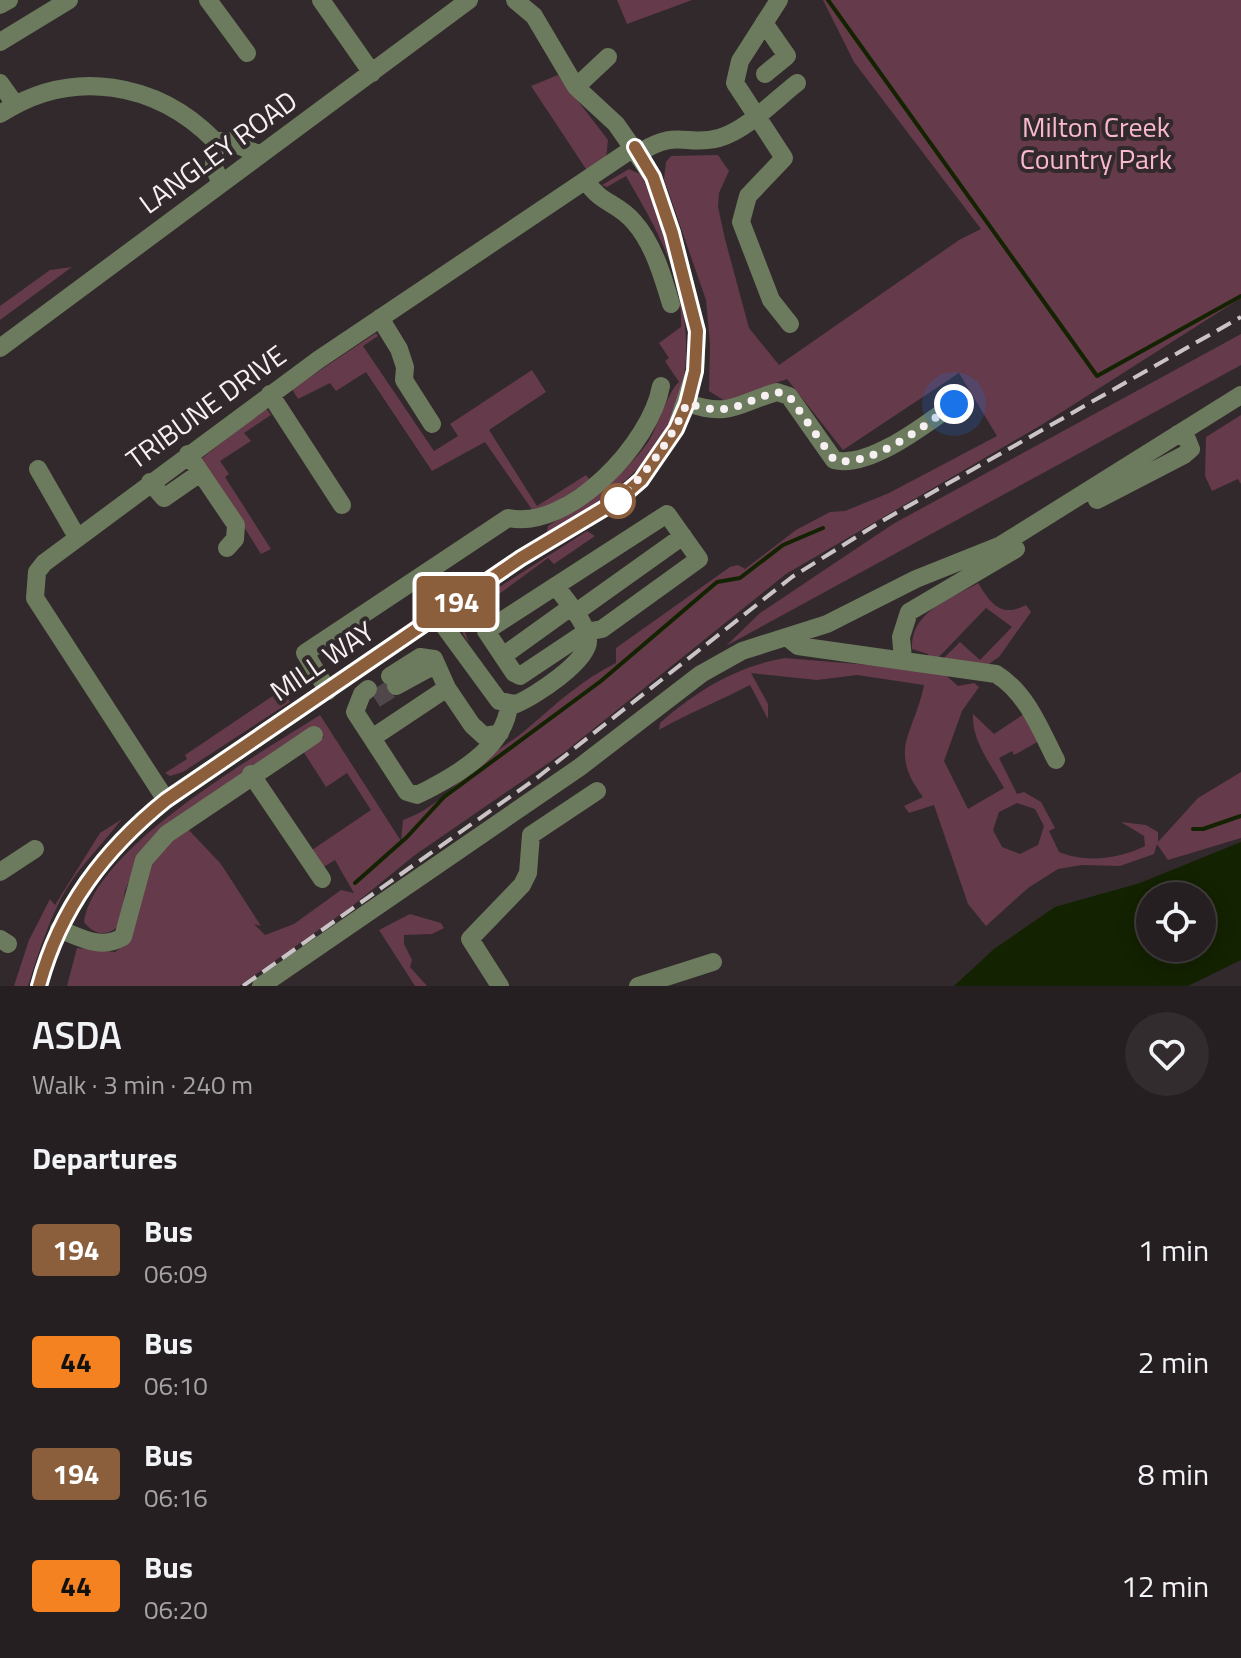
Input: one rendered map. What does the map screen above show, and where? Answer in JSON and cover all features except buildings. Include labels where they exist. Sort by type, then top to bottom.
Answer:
[{"type":"street","points":[[0,5],[9,0]]},
{"type":"street","points":[[0,42],[69,0]]},
{"type":"street","points":[[208,0],[247,53]]},
{"type":"street","points":[[321,0],[372,73]]},
{"type":"street","name":"LANGLEY ROAD","points":[[0,348],[469,0]]},
{"type":"street","name":"MILL WAY","points":[[39,986],[59,929],[78,893],[111,849],[166,800],[539,546],[618,500],[641,480],[676,429],[695,371],[695,316],[653,177],[637,150],[576,87],[534,16],[515,0]]},
{"type":"street","points":[[779,0],[740,61],[735,83],[784,158],[748,196],[741,222],[771,300],[790,324]]},
{"type":"street","points":[[764,23],[787,56],[765,74]]},
{"type":"street","points":[[576,87],[608,57]]},
{"type":"street","points":[[0,83],[7,109],[76,86],[125,89],[146,94],[180,110],[215,141],[229,141],[258,154]]},
{"type":"street","name":"TRIBUNE DRIVE","points":[[166,800],[35,598],[37,572],[44,563],[270,394],[586,181],[657,141],[674,137],[719,138],[797,83]]},
{"type":"street","points":[[215,141],[214,167],[221,184]]},
{"type":"street","points":[[586,181],[598,198],[621,209],[636,223],[661,270],[671,304]]},
{"type":"street","points":[[380,318],[399,349],[404,380],[432,424]]},
{"type":"street","points":[[328,691],[305,653],[508,518],[529,522],[564,506],[623,459],[652,416],[661,386]]},
{"type":"street","points":[[687,403],[704,409],[727,410],[746,406],[777,392],[789,396],[834,460],[843,462],[853,461],[906,439],[954,404]]},
{"type":"street","points":[[270,394],[342,505]]},
{"type":"street","points":[[261,986],[580,767],[701,674],[742,651],[827,624],[916,579],[1001,545],[1038,525],[1241,395]]},
{"type":"street","points":[[903,659],[901,637],[909,612],[1124,484],[1184,455],[1191,449],[1187,439],[1178,434]]},
{"type":"street","points":[[188,454],[236,525],[235,539],[227,548]]},
{"type":"street","points":[[38,469],[77,537]]},
{"type":"street","points":[[150,482],[164,498],[200,473]]},
{"type":"street","points":[[667,514],[699,559],[602,629],[586,632],[520,676],[514,673],[486,631],[556,586],[667,514]]},
{"type":"street","points":[[529,522],[539,546]]},
{"type":"street","points":[[503,656],[683,536]]},
{"type":"street","points":[[436,615],[492,693],[499,701],[509,704],[527,699],[586,653],[586,632],[556,586]]},
{"type":"street","points":[[788,638],[798,646],[988,671],[1010,682],[1027,705],[1056,760]]},
{"type":"street","points":[[393,681],[429,668],[438,669],[472,725],[484,736],[500,733]]},
{"type":"street","points":[[372,738],[447,688]]},
{"type":"street","points":[[367,698],[355,712],[362,727],[407,792],[417,795],[464,767],[490,746],[508,718],[509,704]]},
{"type":"street","points":[[59,929],[92,943],[110,945],[123,937],[138,875],[149,854],[167,834],[251,774],[314,735]]},
{"type":"street","points":[[251,774],[322,879]]},
{"type":"street","points":[[500,986],[470,939],[522,885],[528,873],[531,835],[597,791]]},
{"type":"street","points":[[0,872],[35,849]]},
{"type":"street","points":[[638,986],[713,962]]},
{"type":"green space","points":[[617,0],[692,0],[627,24]]},
{"type":"green space","name":"Milton Creek Country Park","points":[[823,0],[1241,0],[1241,298],[1043,424],[786,574],[566,751],[415,855],[351,907],[239,986],[67,986],[77,948],[115,952],[129,942],[145,868],[186,827],[221,864],[261,926],[254,924],[265,935],[294,924],[341,890],[354,893],[335,860],[320,869],[309,852],[371,810],[347,773],[326,787],[303,751],[324,737],[316,726],[139,857],[125,891],[120,924],[111,931],[101,933],[84,922],[95,893],[117,864],[147,834],[221,778],[320,715],[401,841],[403,820],[434,803],[570,692],[616,663],[616,648],[730,567],[738,565],[745,569],[796,530],[830,512],[845,511],[889,493],[997,436],[959,373],[843,450],[787,379],[725,401],[709,391],[710,345],[706,300],[664,179],[666,162],[671,156],[718,155],[729,171],[719,193],[718,207],[725,239],[749,328],[779,365],[959,240],[981,229],[854,62]]},
{"type":"green space","points":[[558,75],[608,140],[606,160],[588,172],[531,86]]},
{"type":"green space","points":[[629,169],[642,175],[670,255],[686,334],[685,373],[675,410],[656,446],[617,488],[546,536],[548,526],[602,488],[638,455],[652,435],[679,382],[665,361],[669,358],[659,343],[681,327],[672,267],[626,176],[607,187],[602,185]]},
{"type":"green space","points":[[72,267],[0,320],[0,306],[50,270]]},
{"type":"green space","points":[[376,333],[378,336],[363,346],[434,451],[458,436],[450,424],[532,370],[546,392],[489,430],[537,506],[586,475],[590,480],[544,510],[533,511],[485,442],[432,471],[366,372],[336,391],[330,383],[298,399],[292,389]]},
{"type":"green space","points":[[1241,334],[1241,365],[726,646],[760,613],[893,524]]},
{"type":"green space","points":[[266,408],[271,415],[244,433],[251,441],[220,461],[229,474],[225,477],[271,549],[261,554],[201,459]]},
{"type":"green space","points":[[1241,415],[1241,484],[1238,479],[1212,491],[1205,476],[1206,437]]},
{"type":"green space","points":[[587,531],[595,536],[554,564],[548,558],[468,617],[465,632],[469,643],[463,634],[464,615],[493,591]]},
{"type":"green space","points":[[978,583],[998,607],[1010,610],[1026,605],[1031,612],[999,657],[986,666],[939,663],[960,642],[980,660],[1012,627],[986,608],[936,660],[929,660],[928,654],[912,649],[913,636],[925,616]]},
{"type":"green space","points":[[785,658],[941,671],[958,686],[974,683],[979,687],[962,711],[944,761],[968,809],[1004,788],[979,743],[973,714],[994,734],[1024,714],[1041,740],[1014,755],[1012,751],[999,758],[1017,794],[1024,792],[1041,802],[1055,828],[1049,831],[1059,852],[1080,858],[1102,858],[1145,846],[1144,836],[1121,822],[1146,825],[1158,832],[1158,842],[1198,798],[1241,772],[1241,838],[1168,860],[1157,844],[1154,854],[1120,866],[1082,865],[1058,869],[1028,888],[986,926],[968,904],[934,805],[909,813],[904,806],[923,797],[912,780],[905,754],[924,685],[857,675],[817,680],[751,673],[768,704],[768,719],[750,685],[659,730],[660,723],[703,690],[767,662]],"holes":[[[1017,803],[1035,809],[1044,826],[1038,845],[1020,854],[1002,847],[993,830],[999,812]]]},
{"type":"green space","points":[[283,689],[290,702],[183,772],[170,776],[165,773],[187,759],[185,755]]},
{"type":"green space","points":[[122,819],[78,872],[61,898],[28,986],[14,986],[29,940],[50,899],[55,905],[100,833]]},
{"type":"green space","points":[[410,914],[441,923],[444,928],[432,934],[404,935],[404,944],[412,960],[410,967],[427,986],[415,986],[379,930]]},
{"type":"shaded area","points":[[1241,842],[1241,960],[1188,986],[954,986],[994,949],[1055,907],[1136,884],[1136,962],[1216,962],[1216,882],[1142,882]]},
{"type":"waterway","points":[[828,0],[1097,376],[1241,296]]},
{"type":"waterway","points":[[355,883],[407,837],[444,797],[601,681],[717,582],[740,578],[783,545],[823,528]]},
{"type":"waterway","points":[[1193,829],[1203,829],[1241,816]]},
{"type":"tunnel","points":[[375,699],[396,686]]},
{"type":"railway","points":[[243,986],[538,777],[792,577],[882,521],[1241,317]]},
{"type":"bus line","name":"194","points":[[39,986],[51,945],[78,893],[111,849],[133,827],[166,800],[539,546],[618,500],[641,480],[676,429],[687,403],[695,371],[697,331],[672,233],[653,177],[635,147]]},
{"type":"route","points":[[618,501],[641,480],[676,429],[687,403],[704,409],[727,410],[746,406],[760,397],[777,392],[789,396],[834,460],[843,462],[853,461],[906,439],[954,404]]}]
